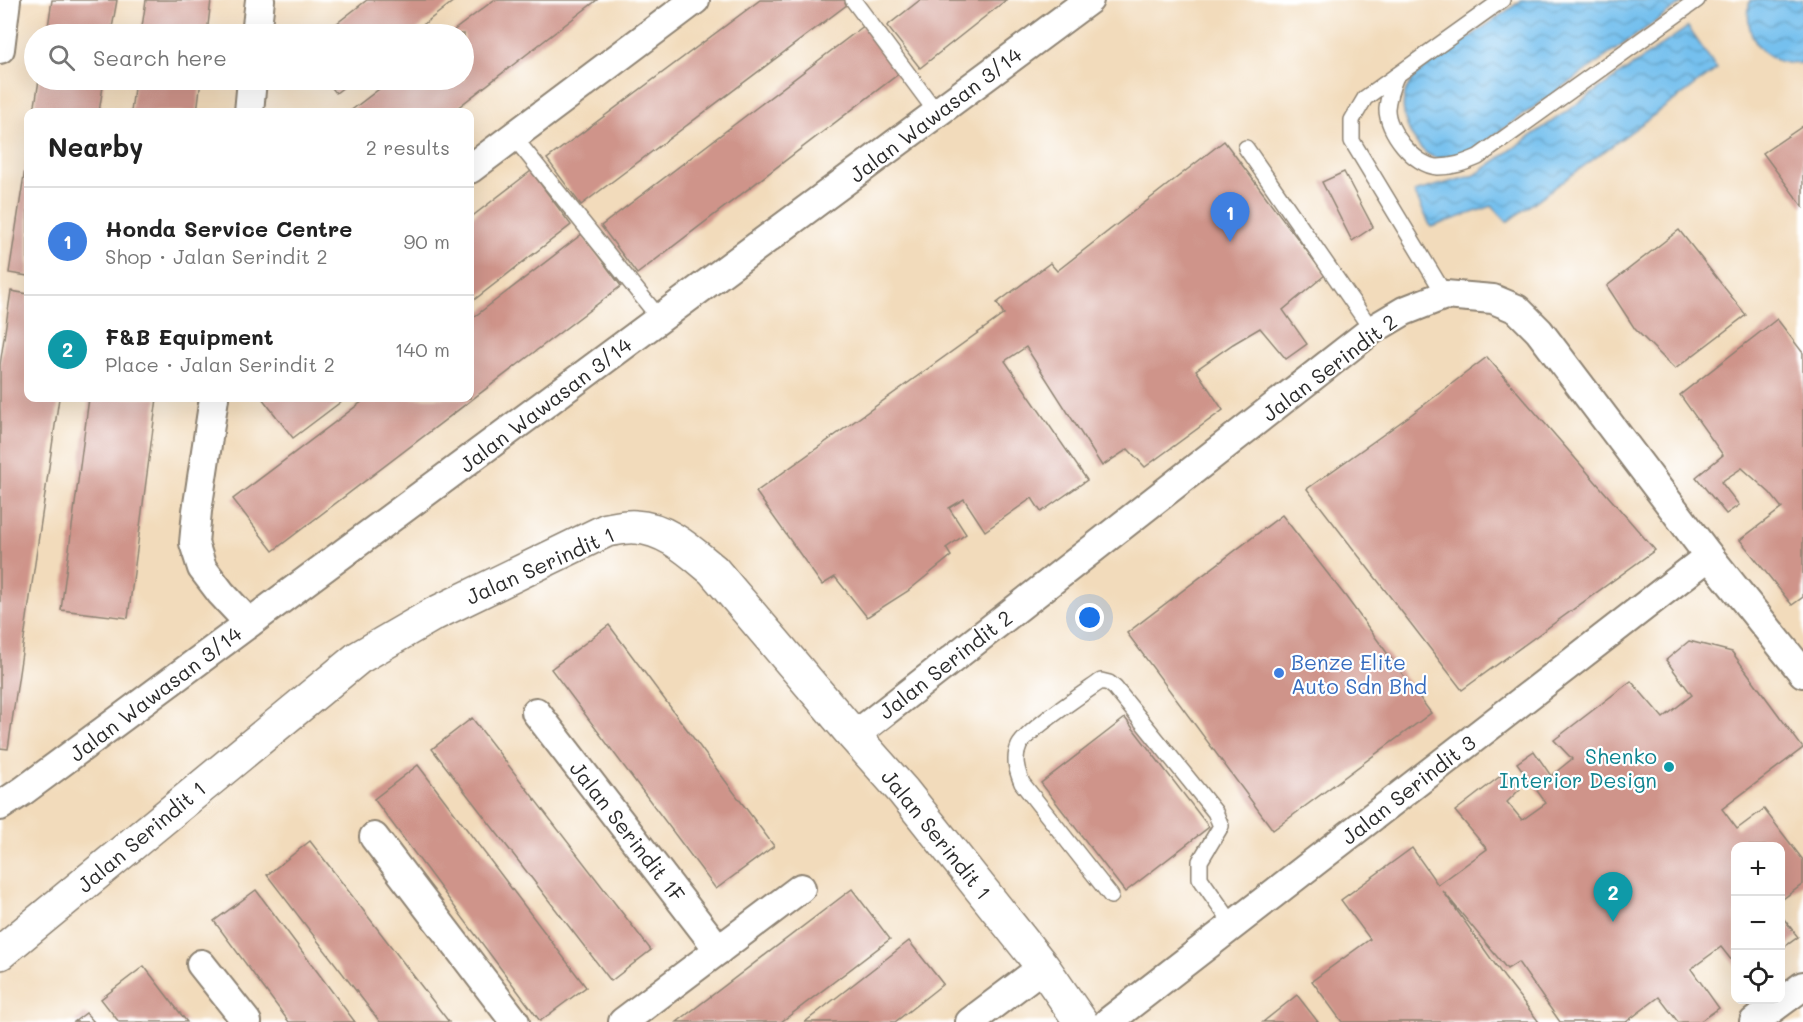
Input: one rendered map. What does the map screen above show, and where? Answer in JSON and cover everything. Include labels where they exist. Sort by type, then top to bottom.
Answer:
[{"type":"street","points":[[0,49],[6,0]]},
{"type":"street","points":[[257,24],[260,0]]},
{"type":"street","points":[[474,166],[695,0]]},
{"type":"street","name":"Jalan Wawasan 3/14","points":[[0,806],[249,624],[1089,0]]},
{"type":"street","points":[[249,108],[251,90]]},
{"type":"street","name":"Jalan Serindit 2","points":[[854,736],[1372,330],[1404,311],[1445,295],[1492,299],[1517,309],[1539,331],[1709,556],[1803,673]]},
{"type":"street","points":[[213,402],[194,543],[202,568],[220,593],[249,624]]},
{"type":"street","name":"Jalan Serindit 1","points":[[0,953],[358,658],[434,614],[607,530],[635,527],[660,533],[685,547],[713,570],[903,790],[1043,967],[1081,1022]]},
{"type":"street","name":"Jalan Serindit 3","points":[[1108,1022],[1709,556]]},
{"type":"street","name":"Jalan Serindit 1F","points":[[536,712],[719,950]]},
{"type":"street","points":[[374,837],[515,1022]]},
{"type":"street","points":[[623,1022],[801,888]]},
{"type":"street","points":[[201,964],[247,1022]]},
{"type":"street","points":[[970,1022],[1043,967]]},
{"type":"street","points":[[1754,1022],[1803,986]]},
{"type":"lane","points":[[853,0],[937,113]]},
{"type":"lane","points":[[1445,295],[1352,141],[1352,120],[1365,98],[1502,0]]},
{"type":"lane","points":[[1396,76],[1387,109],[1389,124],[1396,138],[1416,156],[1435,167],[1459,165],[1478,157],[1697,0]]},
{"type":"lane","points":[[513,136],[660,319]]},
{"type":"lane","points":[[1246,148],[1372,330]]},
{"type":"lane","points":[[1111,896],[1022,783],[1015,764],[1019,746],[1029,734],[1101,681],[1115,688],[1215,812],[1221,826],[1200,861],[1200,878],[1233,925]]},
{"type":"water","points":[[1522,0],[1686,0],[1462,158],[1432,157],[1417,144],[1406,123],[1403,103],[1410,83],[1426,67]]},
{"type":"water","points":[[1750,0],[1803,0],[1803,63],[1777,60],[1767,55],[1759,47],[1749,26]]},
{"type":"water","points":[[1688,27],[1717,69],[1507,222],[1492,206],[1431,227],[1414,192],[1475,175]]},
{"type":"building","points":[[52,0],[117,0],[113,24],[48,24]]},
{"type":"building","points":[[146,0],[211,0],[208,24],[142,24]]},
{"type":"building","points":[[367,0],[455,0],[424,24],[336,24]]},
{"type":"building","points":[[494,0],[597,0],[457,108],[354,108],[378,90],[474,90],[474,24],[462,24]]},
{"type":"building","points":[[760,0],[846,0],[848,4],[581,205],[547,159]]},
{"type":"building","points":[[920,0],[1006,0],[920,68],[887,26]]},
{"type":"building","points":[[865,25],[901,72],[637,274],[601,226]]},
{"type":"building","points":[[37,90],[102,90],[100,108],[35,108]]},
{"type":"building","points":[[134,90],[200,90],[198,108],[132,108]]},
{"type":"building","points":[[1803,126],[1803,207],[1763,153]]},
{"type":"building","points":[[1224,141],[1325,275],[1283,310],[1307,344],[1286,359],[1260,328],[1196,370],[1223,410],[1145,467],[1128,449],[1102,466],[1026,347],[1005,361],[1087,480],[1041,512],[1032,498],[985,531],[964,499],[949,508],[966,534],[946,548],[951,556],[908,591],[867,617],[835,577],[822,585],[756,492],[1004,314],[997,303],[1050,263],[1057,271]]},
{"type":"building","points":[[531,171],[571,225],[474,300],[474,215]]},
{"type":"building","points":[[1344,172],[1373,227],[1352,241],[1322,182]]},
{"type":"building","points":[[24,176],[24,275],[9,273]]},
{"type":"building","points":[[1679,230],[1746,315],[1675,369],[1635,329],[1607,286]]},
{"type":"building","points":[[582,234],[621,286],[474,398],[474,317]]},
{"type":"building","points":[[11,291],[24,293],[24,402],[58,402],[8,749],[0,748],[0,365]]},
{"type":"building","points":[[1777,319],[1803,353],[1803,597],[1792,605],[1740,540],[1782,508],[1770,493],[1742,468],[1721,482],[1739,505],[1726,514],[1696,477],[1723,455],[1680,395]]},
{"type":"building","points":[[1487,357],[1655,550],[1462,690],[1307,489]]},
{"type":"building","points":[[88,402],[156,402],[128,618],[61,610]]},
{"type":"building","points":[[265,402],[341,402],[293,438]]},
{"type":"building","points":[[362,402],[469,402],[273,551],[233,499]]},
{"type":"building","name":"Benze Elite Auto Sdn Bhd","points":[[1282,515],[1346,597],[1431,713],[1273,830],[1127,633]]},
{"type":"building","points":[[609,625],[774,846],[716,889],[551,669]]},
{"type":"building","points":[[1689,641],[1732,652],[1803,748],[1722,809],[1737,829],[1764,809],[1803,860],[1803,884],[1785,897],[1785,842],[1731,842],[1731,960],[1721,947],[1691,969],[1719,1008],[1699,1022],[1678,1022],[1659,997],[1626,1022],[1560,1022],[1518,962],[1507,969],[1443,891],[1539,1022],[1342,1022],[1312,981],[1370,939],[1341,900],[1412,848],[1438,885],[1487,849],[1455,811],[1507,771],[1520,789],[1507,802],[1522,820],[1546,803],[1517,763],[1534,751],[1551,776],[1572,759],[1554,740],[1631,681],[1663,718],[1692,695],[1666,660]]},
{"type":"building","points":[[472,718],[651,950],[611,981],[432,749]]},
{"type":"building","points":[[1125,718],[1209,827],[1125,892],[1041,783]]},
{"type":"building","points":[[418,765],[586,987],[540,1021],[374,799]]},
{"type":"building","points":[[310,841],[449,1022],[380,1022],[267,875]]},
{"type":"building","points":[[852,889],[890,939],[781,1022],[677,1022]]},
{"type":"building","points":[[256,890],[355,1022],[289,1022],[214,921]]},
{"type":"building","points":[[1785,920],[1798,937],[1785,946]]},
{"type":"building","points":[[909,941],[943,984],[895,1022],[805,1022]]},
{"type":"building","points":[[144,966],[187,1022],[119,1022],[101,999]]},
{"type":"building","points":[[1297,995],[1318,1022],[1263,1022]]},
{"type":"building","points":[[86,1013],[94,1022],[74,1022]]},
{"type":"place","name":"Honda Service Centre","points":[[1230,242]]},
{"type":"place","name":"Benze Elite Auto Sdn Bhd","points":[[1279,673]]},
{"type":"place","name":"Shenko Interior Design","points":[[1669,767]]},
{"type":"place","name":"F&B Equipment","points":[[1613,922]]}]
